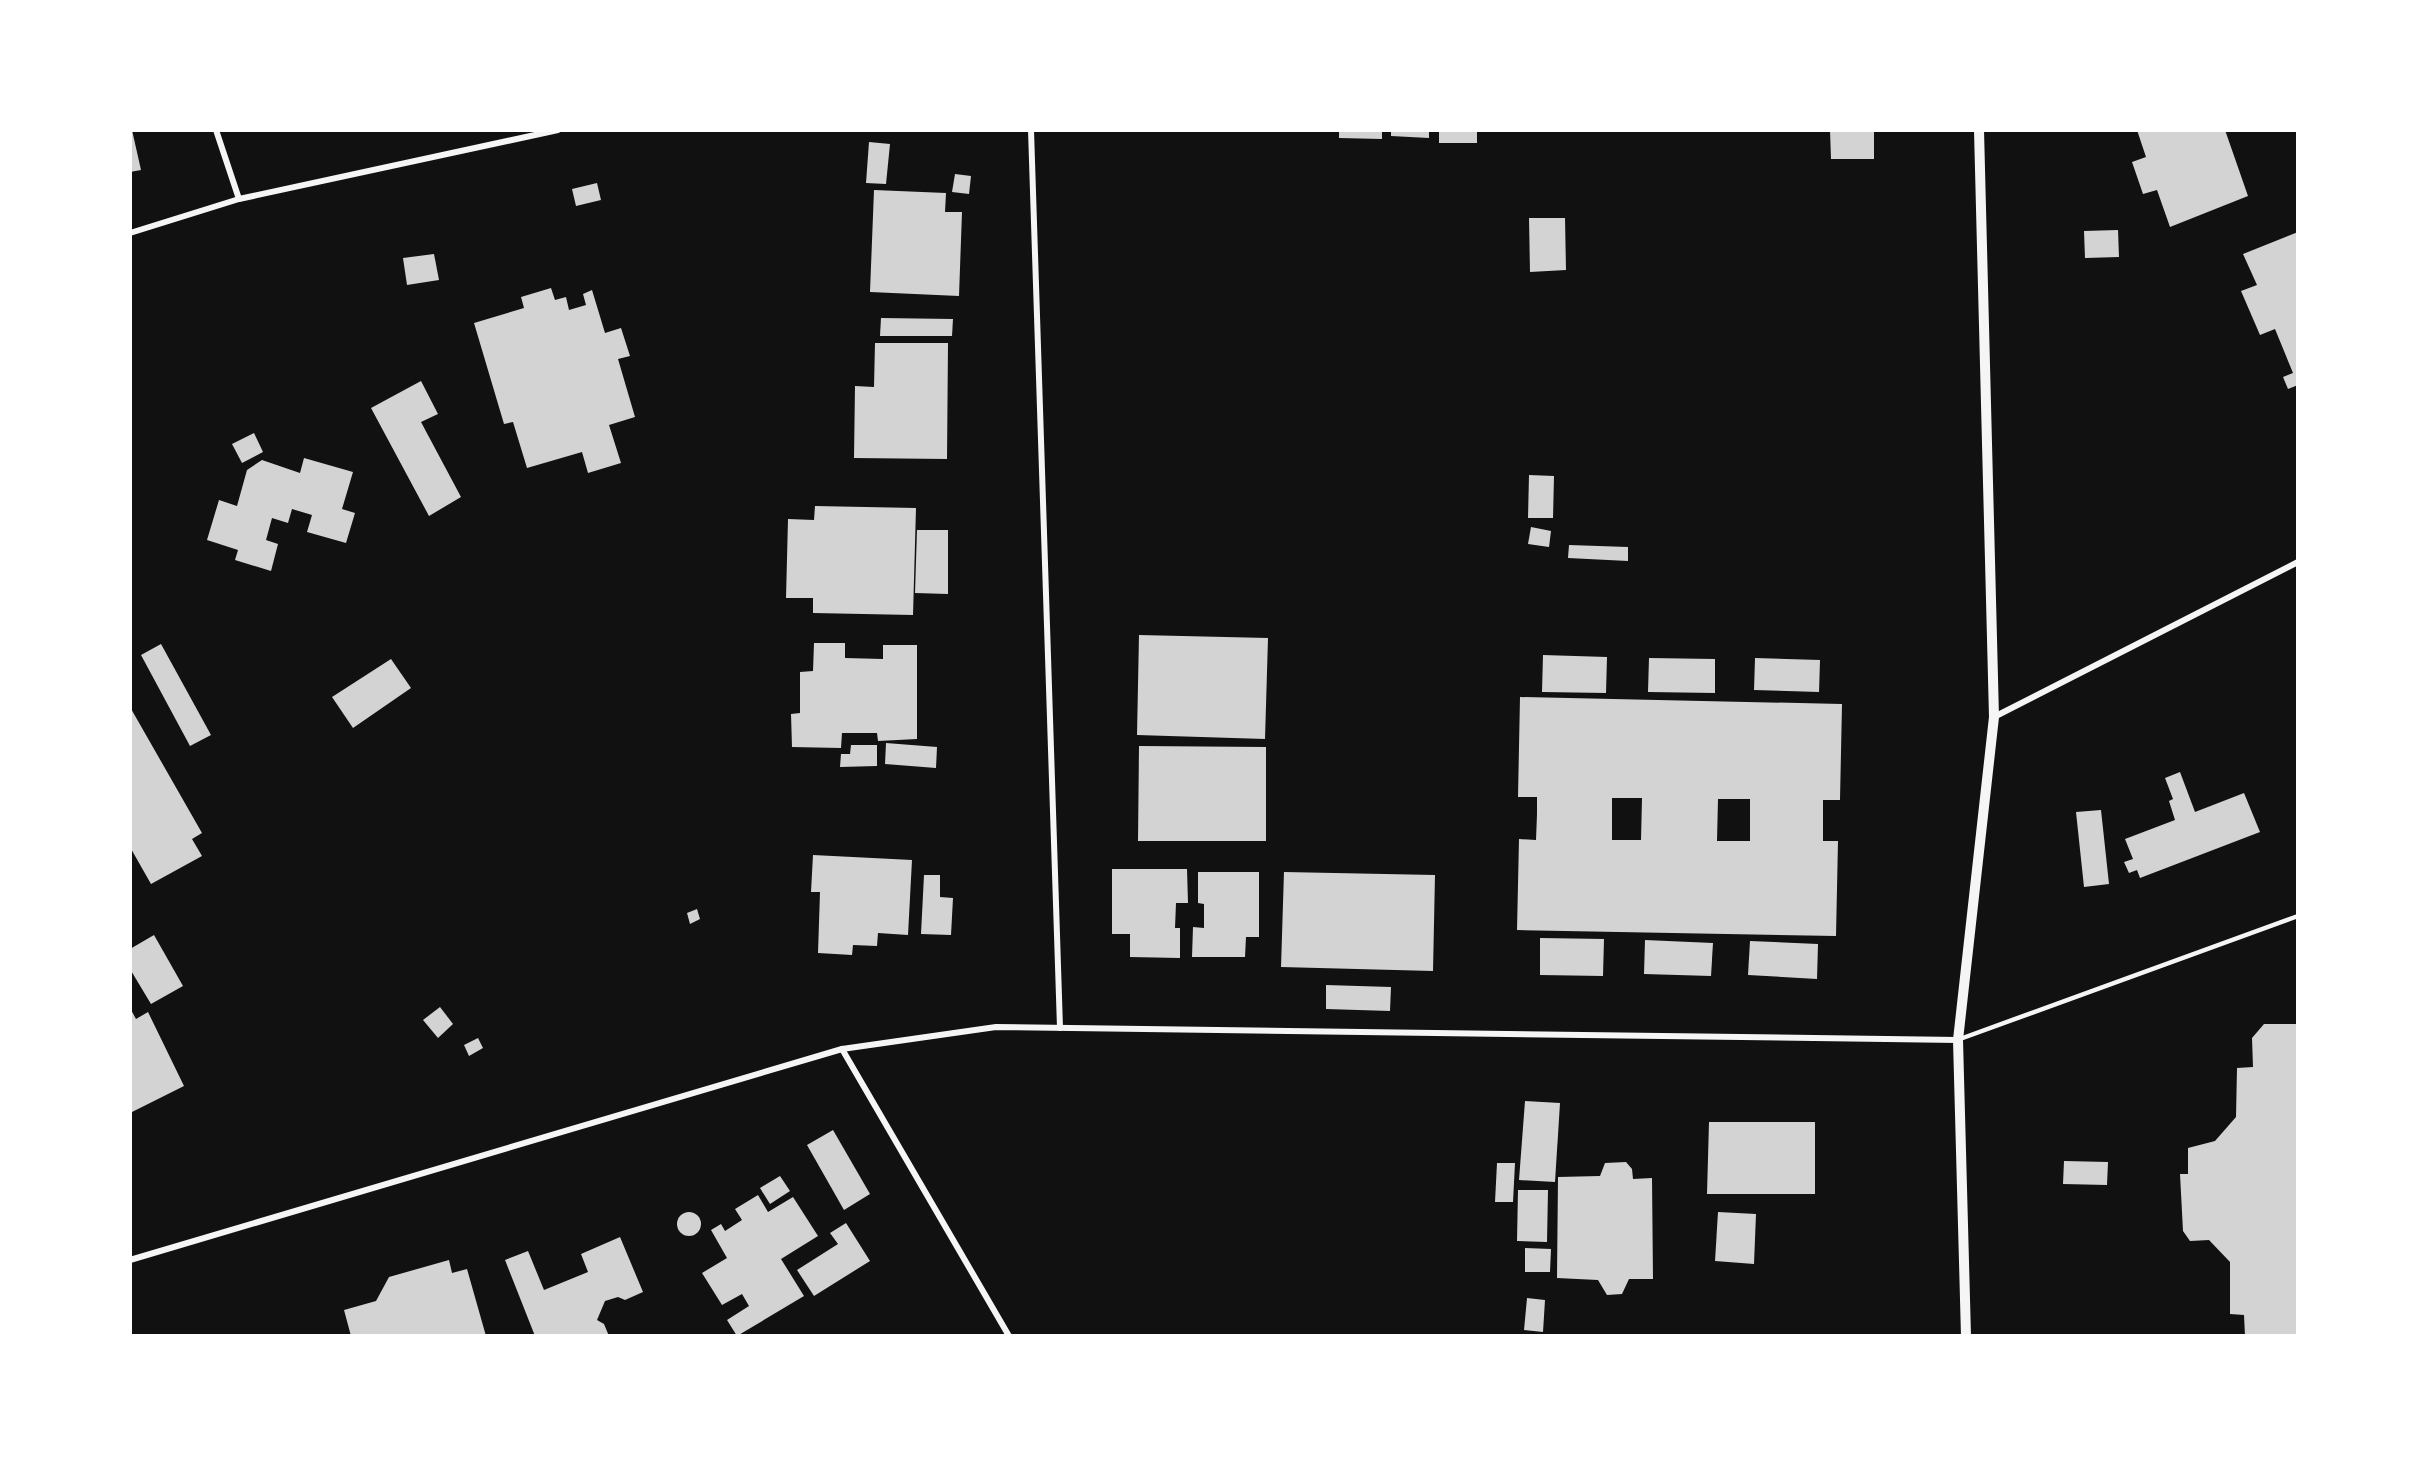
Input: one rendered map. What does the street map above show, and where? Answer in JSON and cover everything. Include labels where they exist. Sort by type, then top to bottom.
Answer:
[{"type":"street","points":[[216,130],[239,199]]},
{"type":"street","points":[[130,233],[239,199],[558,130]]},
{"type":"street","points":[[1031,130],[1060,1028]]},
{"type":"street","points":[[1966,1335],[1958,1040],[1994,717],[1979,130]]},
{"type":"street","points":[[1994,717],[2298,562]]},
{"type":"street","points":[[130,1260],[842,1049],[996,1027],[1958,1040]]},
{"type":"street","points":[[842,1049],[1009,1335]]},
{"type":"lane","points":[[1958,1040],[2298,916]]},
{"type":"building","points":[[130,130],[132,130],[141,170],[130,172]]},
{"type":"building","points":[[1339,130],[1382,130],[1382,139],[1339,138]]},
{"type":"building","points":[[1391,130],[1429,130],[1429,138],[1391,136]]},
{"type":"building","points":[[1439,130],[1477,130],[1477,143],[1439,143]]},
{"type":"building","points":[[1830,130],[1874,130],[1874,159],[1831,159]]},
{"type":"building","points":[[2137,130],[2225,130],[2248,196],[2170,227],[2157,190],[2143,194],[2132,162],[2146,157]]},
{"type":"building","points":[[869,142],[890,144],[886,184],[866,183]]},
{"type":"building","points":[[955,174],[971,176],[969,194],[952,192]]},
{"type":"building","points":[[597,183],[601,200],[576,206],[572,189]]},
{"type":"building","points":[[874,190],[946,193],[945,212],[962,212],[959,296],[870,292]]},
{"type":"building","points":[[1529,218],[1565,218],[1566,270],[1530,272]]},
{"type":"building","points":[[2118,230],[2119,257],[2085,258],[2084,231]]},
{"type":"building","points":[[2298,232],[2298,385],[2288,389],[2283,377],[2293,373],[2275,329],[2260,335],[2241,291],[2257,285],[2243,254]]},
{"type":"building","points":[[434,254],[439,280],[407,285],[403,258]]},
{"type":"building","points":[[551,288],[555,300],[566,297],[569,310],[586,305],[583,294],[592,290],[605,333],[621,328],[630,356],[618,359],[635,417],[609,425],[621,463],[588,473],[582,452],[527,468],[513,422],[504,424],[474,323],[524,308],[521,297]]},
{"type":"building","points":[[881,318],[953,319],[952,336],[880,336]]},
{"type":"building","points":[[875,343],[948,343],[947,459],[854,458],[855,386],[874,387]]},
{"type":"building","points":[[421,381],[438,414],[421,422],[461,497],[429,516],[371,408]]},
{"type":"building","points":[[254,433],[263,452],[242,463],[232,444]]},
{"type":"building","points":[[304,458],[353,472],[342,509],[355,513],[346,543],[307,532],[312,515],[292,509],[288,523],[272,518],[266,540],[278,544],[271,571],[235,560],[238,550],[207,540],[219,500],[237,506],[247,470],[262,460],[300,473]]},
{"type":"building","points":[[1529,475],[1554,476],[1553,518],[1528,518]]},
{"type":"building","points":[[815,506],[916,508],[913,615],[813,613],[813,598],[786,598],[788,519],[814,520]]},
{"type":"building","points":[[1531,527],[1551,531],[1549,547],[1528,544]]},
{"type":"building","points":[[917,530],[948,530],[948,594],[915,593]]},
{"type":"building","points":[[1569,545],[1628,547],[1628,561],[1568,558]]},
{"type":"building","points":[[1139,635],[1268,638],[1265,739],[1137,735]]},
{"type":"building","points":[[814,643],[845,643],[845,658],[883,659],[883,645],[917,645],[917,739],[878,741],[877,733],[842,733],[841,748],[792,747],[791,714],[800,713],[800,672],[813,671]]},
{"type":"building","points":[[161,644],[211,735],[190,746],[141,655]]},
{"type":"building","points":[[1543,655],[1607,657],[1606,693],[1542,692]]},
{"type":"building","points":[[1649,658],[1715,659],[1715,693],[1648,692]]},
{"type":"building","points":[[1755,658],[1820,660],[1819,692],[1754,690]]},
{"type":"building","points":[[391,659],[411,688],[353,728],[332,697]]},
{"type":"building","points":[[1520,697],[1842,704],[1840,800],[1823,800],[1823,841],[1838,841],[1836,936],[1517,930],[1519,839],[1536,840],[1537,814],[1537,797],[1518,797]],"holes":[[[1612,798],[1642,798],[1641,840],[1612,840]],[[1718,799],[1750,799],[1750,841],[1717,841]]]},
{"type":"building","points":[[130,707],[202,833],[192,839],[202,856],[151,884],[130,847]]},
{"type":"building","points":[[886,743],[937,747],[936,768],[885,764]]},
{"type":"building","points":[[851,745],[877,745],[877,766],[840,767],[841,754],[850,754]]},
{"type":"building","points":[[1139,746],[1266,747],[1266,841],[1138,841]]},
{"type":"building","points":[[2180,772],[2195,812],[2244,793],[2260,832],[2140,878],[2137,870],[2129,873],[2124,862],[2133,859],[2125,839],[2175,820],[2169,801],[2173,799],[2165,778]]},
{"type":"building","points":[[2101,810],[2109,884],[2084,887],[2076,812]]},
{"type":"building","points":[[813,855],[912,860],[908,935],[878,933],[877,946],[853,945],[852,955],[818,953],[820,892],[811,892]]},
{"type":"building","points":[[1112,869],[1187,869],[1188,903],[1176,903],[1175,928],[1180,928],[1180,958],[1130,957],[1130,934],[1112,934]]},
{"type":"building","points":[[1198,872],[1259,872],[1259,937],[1246,937],[1245,957],[1192,957],[1193,927],[1204,928],[1204,904],[1198,903]]},
{"type":"building","points":[[1284,872],[1435,875],[1433,971],[1281,967]]},
{"type":"building","points":[[924,875],[940,875],[940,897],[953,898],[951,935],[921,934]]},
{"type":"building","points":[[697,909],[700,919],[690,924],[687,913]]},
{"type":"building","points":[[154,935],[183,986],[151,1004],[130,969],[130,949]]},
{"type":"building","points":[[1540,938],[1604,939],[1603,976],[1540,975]]},
{"type":"building","points":[[1645,940],[1713,943],[1711,976],[1644,974]]},
{"type":"building","points":[[1750,941],[1818,944],[1817,979],[1748,975]]},
{"type":"building","points":[[1326,985],[1391,987],[1390,1011],[1326,1009]]},
{"type":"building","points":[[440,1007],[453,1024],[438,1038],[423,1020]]},
{"type":"building","points":[[130,1008],[136,1019],[148,1012],[184,1086],[130,1113]]},
{"type":"building","points":[[2264,1024],[2298,1024],[2298,1336],[2245,1336],[2244,1315],[2230,1314],[2230,1262],[2209,1240],[2190,1241],[2183,1231],[2180,1174],[2188,1174],[2188,1148],[2215,1141],[2236,1117],[2237,1068],[2253,1067],[2252,1038]]},
{"type":"building","points":[[478,1038],[483,1048],[469,1056],[464,1045]]},
{"type":"building","points":[[1525,1101],[1560,1103],[1555,1182],[1519,1180]]},
{"type":"building","points":[[1709,1122],[1815,1122],[1815,1194],[1707,1194]]},
{"type":"building","points":[[833,1130],[870,1194],[844,1210],[807,1145]]},
{"type":"building","points":[[2064,1161],[2108,1162],[2107,1185],[2063,1184]]},
{"type":"building","points":[[1626,1162],[1632,1169],[1633,1179],[1652,1178],[1653,1279],[1629,1279],[1622,1294],[1607,1295],[1598,1280],[1557,1278],[1558,1177],[1600,1176],[1605,1163]]},
{"type":"building","points":[[1497,1163],[1515,1163],[1513,1202],[1495,1202]]},
{"type":"building","points":[[780,1176],[790,1191],[770,1204],[760,1188]]},
{"type":"building","points":[[1518,1190],[1548,1190],[1547,1242],[1517,1241]]},
{"type":"building","points":[[758,1195],[768,1212],[793,1197],[818,1236],[781,1259],[804,1296],[737,1336],[727,1320],[749,1306],[742,1294],[722,1305],[702,1273],[727,1258],[711,1230],[721,1224],[725,1231],[742,1220],[735,1209]]},
{"type":"building","points":[[689,1212],[698,1215],[701,1224],[698,1233],[689,1236],[680,1233],[677,1224],[680,1215]]},
{"type":"building","points":[[1718,1212],[1756,1214],[1754,1264],[1715,1261]]},
{"type":"building","points":[[846,1223],[870,1261],[814,1296],[797,1270],[838,1244],[830,1233]]},
{"type":"building","points":[[620,1237],[643,1292],[625,1300],[618,1297],[605,1301],[597,1320],[604,1324],[609,1336],[535,1336],[505,1260],[528,1251],[544,1290],[588,1272],[581,1254]]},
{"type":"building","points":[[1525,1248],[1551,1249],[1550,1272],[1525,1272]]},
{"type":"building","points":[[449,1260],[452,1273],[467,1269],[486,1336],[351,1336],[344,1310],[376,1301],[389,1277]]},
{"type":"building","points":[[1527,1298],[1545,1300],[1543,1332],[1524,1330]]}]
